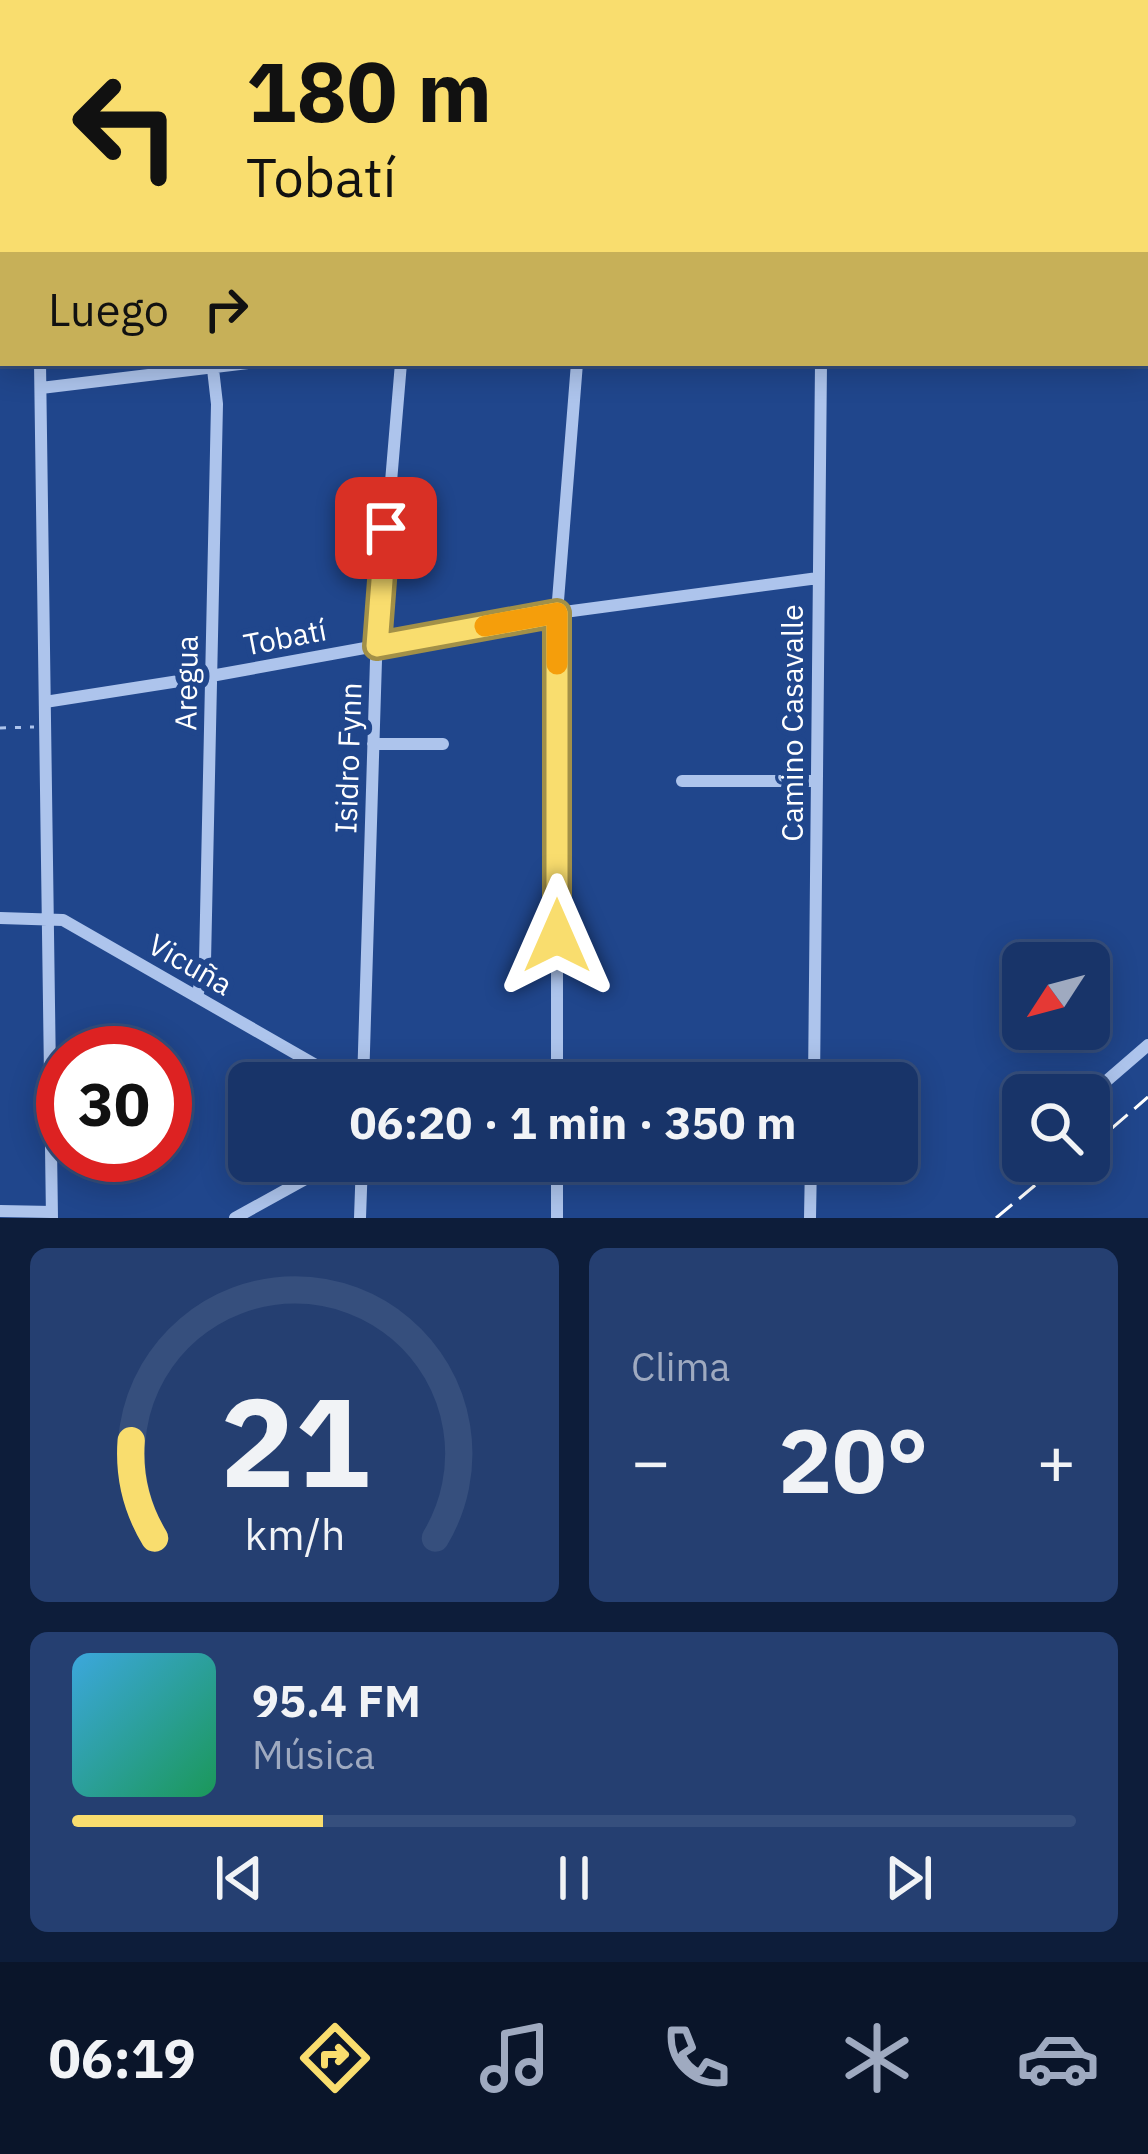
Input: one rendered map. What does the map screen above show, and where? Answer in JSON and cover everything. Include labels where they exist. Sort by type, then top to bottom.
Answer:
[{"type":"street","points":[[0,1211],[52,1215],[40,366]]},
{"type":"street","points":[[40,388],[230,366]]},
{"type":"street","name":"Isidro Fynn","points":[[364,1062],[377,646],[400,366]]},
{"type":"street","points":[[557,1062],[557,613],[577,366]]},
{"type":"street","name":"Camino Casavalle","points":[[814,1062],[821,366]]},
{"type":"street","name":"Aregua","points":[[197,997],[205,962],[217,404],[213,369]]},
{"type":"street","name":"Tobatí","points":[[44,702],[557,613],[818,578]]},
{"type":"street","points":[[373,744],[443,744]]},
{"type":"street","points":[[682,781],[817,781]]},
{"type":"street","name":"Vicuña","points":[[0,918],[47,917],[75,926],[310,1062]]},
{"type":"street","points":[[1110,1078],[1148,1045]]},
{"type":"street","points":[[235,1218],[300,1182]]},
{"type":"street","points":[[360,1218],[361,1182]]},
{"type":"street","points":[[557,1182],[557,1218]]},
{"type":"street","points":[[810,1218],[811,1182]]},
{"type":"path","points":[[0,728],[45,727]]},
{"type":"railway","points":[[1110,1130],[1148,1097]]},
{"type":"railway","points":[[996,1218],[1039,1182]]},
{"type":"slow traffic","points":[[485,626],[557,613],[557,664]]},
{"type":"route","points":[[386,528],[377,646],[557,613],[557,936]]}]
